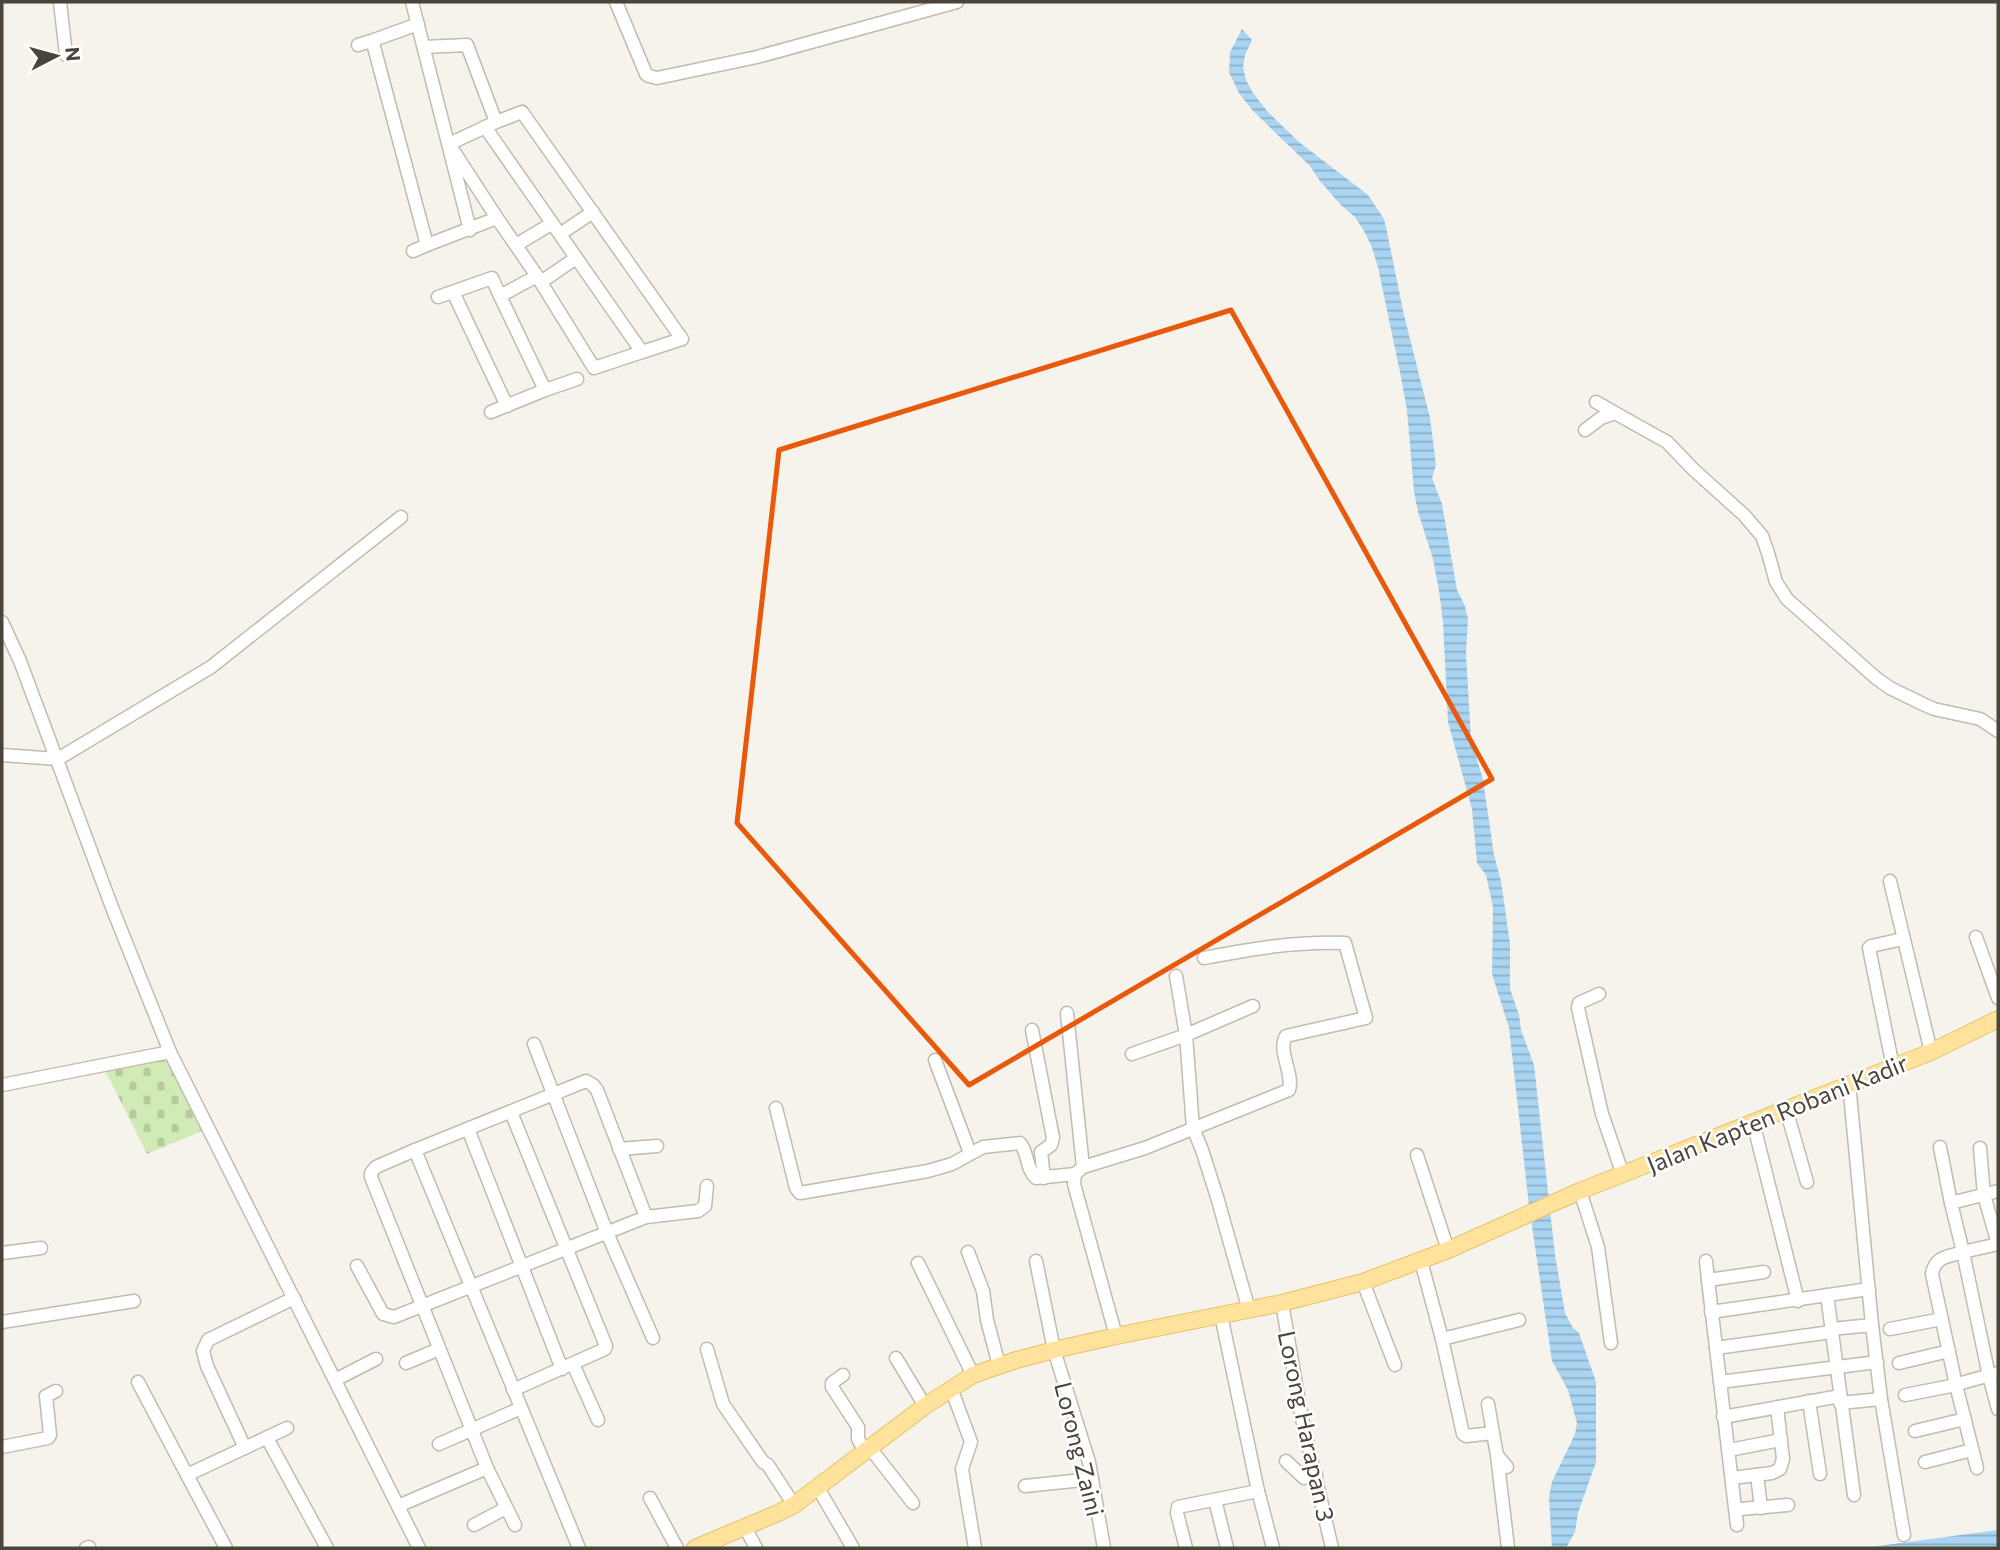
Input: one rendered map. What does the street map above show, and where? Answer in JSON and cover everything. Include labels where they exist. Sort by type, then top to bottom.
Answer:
[{"type":"main road","name":"Jalan Kapten Robani Kadir","points":[[695,1548],[723,1543],[745,1527],[794,1504],[925,1406],[973,1375],[1054,1350],[1282,1303],[1363,1282],[1448,1250],[1580,1191],[1931,1052],[1998,1021]]},
{"type":"street","points":[[60,2],[66,55]]},
{"type":"street","points":[[412,2],[470,230]]},
{"type":"street","points":[[616,2],[646,74],[657,78],[757,57],[957,2]]},
{"type":"street","points":[[358,45],[418,24]]},
{"type":"street","points":[[374,40],[427,244]]},
{"type":"street","points":[[424,47],[467,45],[491,124],[555,229],[642,352]]},
{"type":"street","points":[[522,112],[682,339],[594,368],[539,279],[449,144],[522,112]]},
{"type":"street","points":[[516,245],[593,212]]},
{"type":"street","points":[[413,251],[497,218]]},
{"type":"street","points":[[500,296],[539,279],[576,258]]},
{"type":"street","points":[[438,297],[492,278],[545,390]]},
{"type":"street","points":[[453,292],[507,406]]},
{"type":"street","points":[[491,412],[577,379]]},
{"type":"street","points":[[1596,402],[1667,442],[1744,515],[1762,536],[1776,582],[1787,599],[1876,678],[1890,688],[1934,709],[1980,719],[1998,731]]},
{"type":"street","points":[[1585,430],[1601,418],[1615,413]]},
{"type":"street","points":[[2,755],[58,759],[211,667],[401,517]]},
{"type":"street","points":[[2,622],[20,661],[113,911],[170,1052],[419,1548]]},
{"type":"street","points":[[1889,881],[1931,1052]]},
{"type":"street","points":[[1976,937],[1998,998]]},
{"type":"street","points":[[1893,1067],[1869,948],[1903,939]]},
{"type":"street","points":[[776,1108],[796,1188],[800,1193],[928,1171],[952,1164],[988,1146],[1021,1143],[1033,1176],[1044,1178],[1136,1152],[1289,1090],[1291,1083],[1283,1042],[1286,1036],[1366,1018],[1345,943],[1273,945],[1204,958]]},
{"type":"street","points":[[1176,976],[1186,1035],[1193,1128],[1213,1185],[1249,1310]]},
{"type":"street","points":[[1599,994],[1579,1003],[1578,1007],[1602,1114],[1623,1175]]},
{"type":"street","points":[[1132,1054],[1186,1035],[1253,1006]]},
{"type":"street","points":[[1067,1013],[1079,1170],[1074,1184],[1116,1336]]},
{"type":"street","points":[[1032,1030],[1053,1138],[1051,1145],[1041,1152],[1044,1178]]},
{"type":"street","points":[[534,1044],[607,1233],[653,1338]]},
{"type":"street","points":[[2,1085],[170,1052]]},
{"type":"street","points":[[935,1060],[970,1153]]},
{"type":"street","points":[[515,1525],[487,1468],[421,1307],[370,1177],[372,1170],[586,1081],[593,1084],[597,1090],[646,1217]]},
{"type":"street","points":[[1849,1083],[1881,1399],[1904,1535]]},
{"type":"street","points":[[1786,1109],[1807,1182]]},
{"type":"street","points":[[511,1111],[606,1346],[605,1349],[513,1390]]},
{"type":"street","points":[[1753,1122],[1798,1301]]},
{"type":"street","points":[[468,1129],[520,1266],[568,1366],[598,1420]]},
{"type":"street","points":[[619,1149],[657,1146]]},
{"type":"street","points":[[1940,1147],[1951,1203],[1994,1375],[1998,1409]]},
{"type":"street","points":[[1977,1468],[1932,1274],[1939,1260],[1998,1244],[1983,1195],[1980,1149]]},
{"type":"street","points":[[415,1150],[579,1548]]},
{"type":"street","points":[[1417,1155],[1448,1250]]},
{"type":"street","points":[[357,1266],[385,1316],[394,1317],[646,1217],[698,1211],[705,1206],[707,1186]]},
{"type":"street","points":[[1580,1191],[1598,1247],[1611,1343]]},
{"type":"street","points":[[1951,1203],[1998,1191]]},
{"type":"street","points":[[2,1253],[41,1248]]},
{"type":"street","points":[[968,1252],[983,1291],[986,1317],[999,1365]]},
{"type":"street","name":"Lorong Zaini","points":[[1036,1261],[1054,1350],[1086,1451],[1104,1548]]},
{"type":"street","points":[[1421,1261],[1463,1434],[1493,1433]]},
{"type":"street","points":[[1706,1261],[1738,1525]]},
{"type":"street","points":[[918,1263],[973,1375]]},
{"type":"street","points":[[1708,1280],[1764,1272]]},
{"type":"street","points":[[1363,1282],[1395,1365]]},
{"type":"street","points":[[1711,1312],[1869,1289]]},
{"type":"street","points":[[1827,1295],[1854,1495]]},
{"type":"street","points":[[245,1448],[203,1352],[208,1340],[294,1298]]},
{"type":"street","points":[[2,1322],[134,1301]]},
{"type":"street","name":"Lorong Harapan 3","points":[[1282,1303],[1302,1419],[1332,1548]]},
{"type":"street","points":[[1221,1315],[1258,1491],[1273,1548]]},
{"type":"street","points":[[1890,1329],[1942,1318]]},
{"type":"street","points":[[1442,1339],[1519,1320]]},
{"type":"street","points":[[1716,1348],[1872,1325]]},
{"type":"street","points":[[407,1363],[439,1349]]},
{"type":"street","points":[[707,1349],[723,1404],[794,1504]]},
{"type":"street","points":[[1899,1363],[1949,1352]]},
{"type":"street","points":[[895,1358],[925,1406]]},
{"type":"street","points":[[335,1380],[376,1359]]},
{"type":"street","points":[[1720,1382],[1877,1362]]},
{"type":"street","points":[[843,1375],[832,1387],[858,1427],[858,1437],[913,1503]]},
{"type":"street","points":[[1905,1395],[1994,1375]]},
{"type":"street","points":[[138,1382],[226,1548]]},
{"type":"street","points":[[951,1388],[971,1440],[962,1469],[975,1548]]},
{"type":"street","points":[[2,1447],[48,1438],[50,1435],[46,1396],[56,1391]]},
{"type":"street","points":[[1723,1417],[1808,1401],[1881,1399]]},
{"type":"street","points":[[1808,1401],[1820,1474]]},
{"type":"street","points":[[1488,1404],[1508,1548]]},
{"type":"street","points":[[1732,1478],[1780,1469],[1783,1464],[1777,1407]]},
{"type":"street","points":[[439,1444],[521,1408]]},
{"type":"street","points":[[1915,1430],[1965,1419]]},
{"type":"street","points":[[187,1475],[287,1429]]},
{"type":"street","points":[[267,1437],[327,1548]]},
{"type":"street","points":[[1729,1450],[1781,1440]]},
{"type":"street","points":[[1925,1462],[1972,1450]]},
{"type":"street","points":[[1497,1455],[1507,1467]]},
{"type":"street","points":[[1286,1461],[1304,1478],[1317,1475]]},
{"type":"street","points":[[398,1506],[487,1468]]},
{"type":"street","points":[[1757,1475],[1761,1508]]},
{"type":"street","points":[[1025,1486],[1092,1479]]},
{"type":"street","points":[[818,1488],[853,1548]]},
{"type":"street","points":[[1186,1548],[1177,1508],[1180,1505],[1258,1491]]},
{"type":"street","points":[[650,1497],[677,1548]]},
{"type":"street","points":[[1215,1500],[1227,1548]]},
{"type":"street","points":[[1740,1509],[1788,1505]]},
{"type":"street","points":[[474,1525],[506,1507]]},
{"type":"street","points":[[745,1527],[756,1548]]},
{"type":"highlighted area","points":[[1231,310],[1492,779],[969,1085],[737,823],[779,450]]},
{"type":"green space","points":[[170,1056],[207,1129],[147,1154],[104,1068]]},
{"type":"water","points":[[1242,29],[1252,40],[1243,67],[1253,93],[1267,111],[1299,142],[1368,195],[1384,219],[1404,315],[1430,418],[1436,465],[1432,478],[1442,504],[1457,590],[1468,619],[1466,654],[1471,739],[1483,780],[1494,855],[1501,881],[1510,944],[1510,989],[1534,1065],[1555,1255],[1565,1313],[1579,1333],[1596,1382],[1596,1462],[1578,1513],[1575,1532],[1566,1548],[1552,1548],[1549,1497],[1552,1482],[1575,1434],[1577,1423],[1568,1390],[1552,1361],[1529,1206],[1509,1028],[1492,974],[1493,907],[1486,875],[1477,863],[1472,809],[1448,722],[1439,591],[1414,491],[1407,410],[1378,267],[1371,245],[1355,217],[1239,93],[1229,72],[1230,52]]},
{"type":"water","points":[[1998,1530],[1998,1548],[1863,1548]]}]
